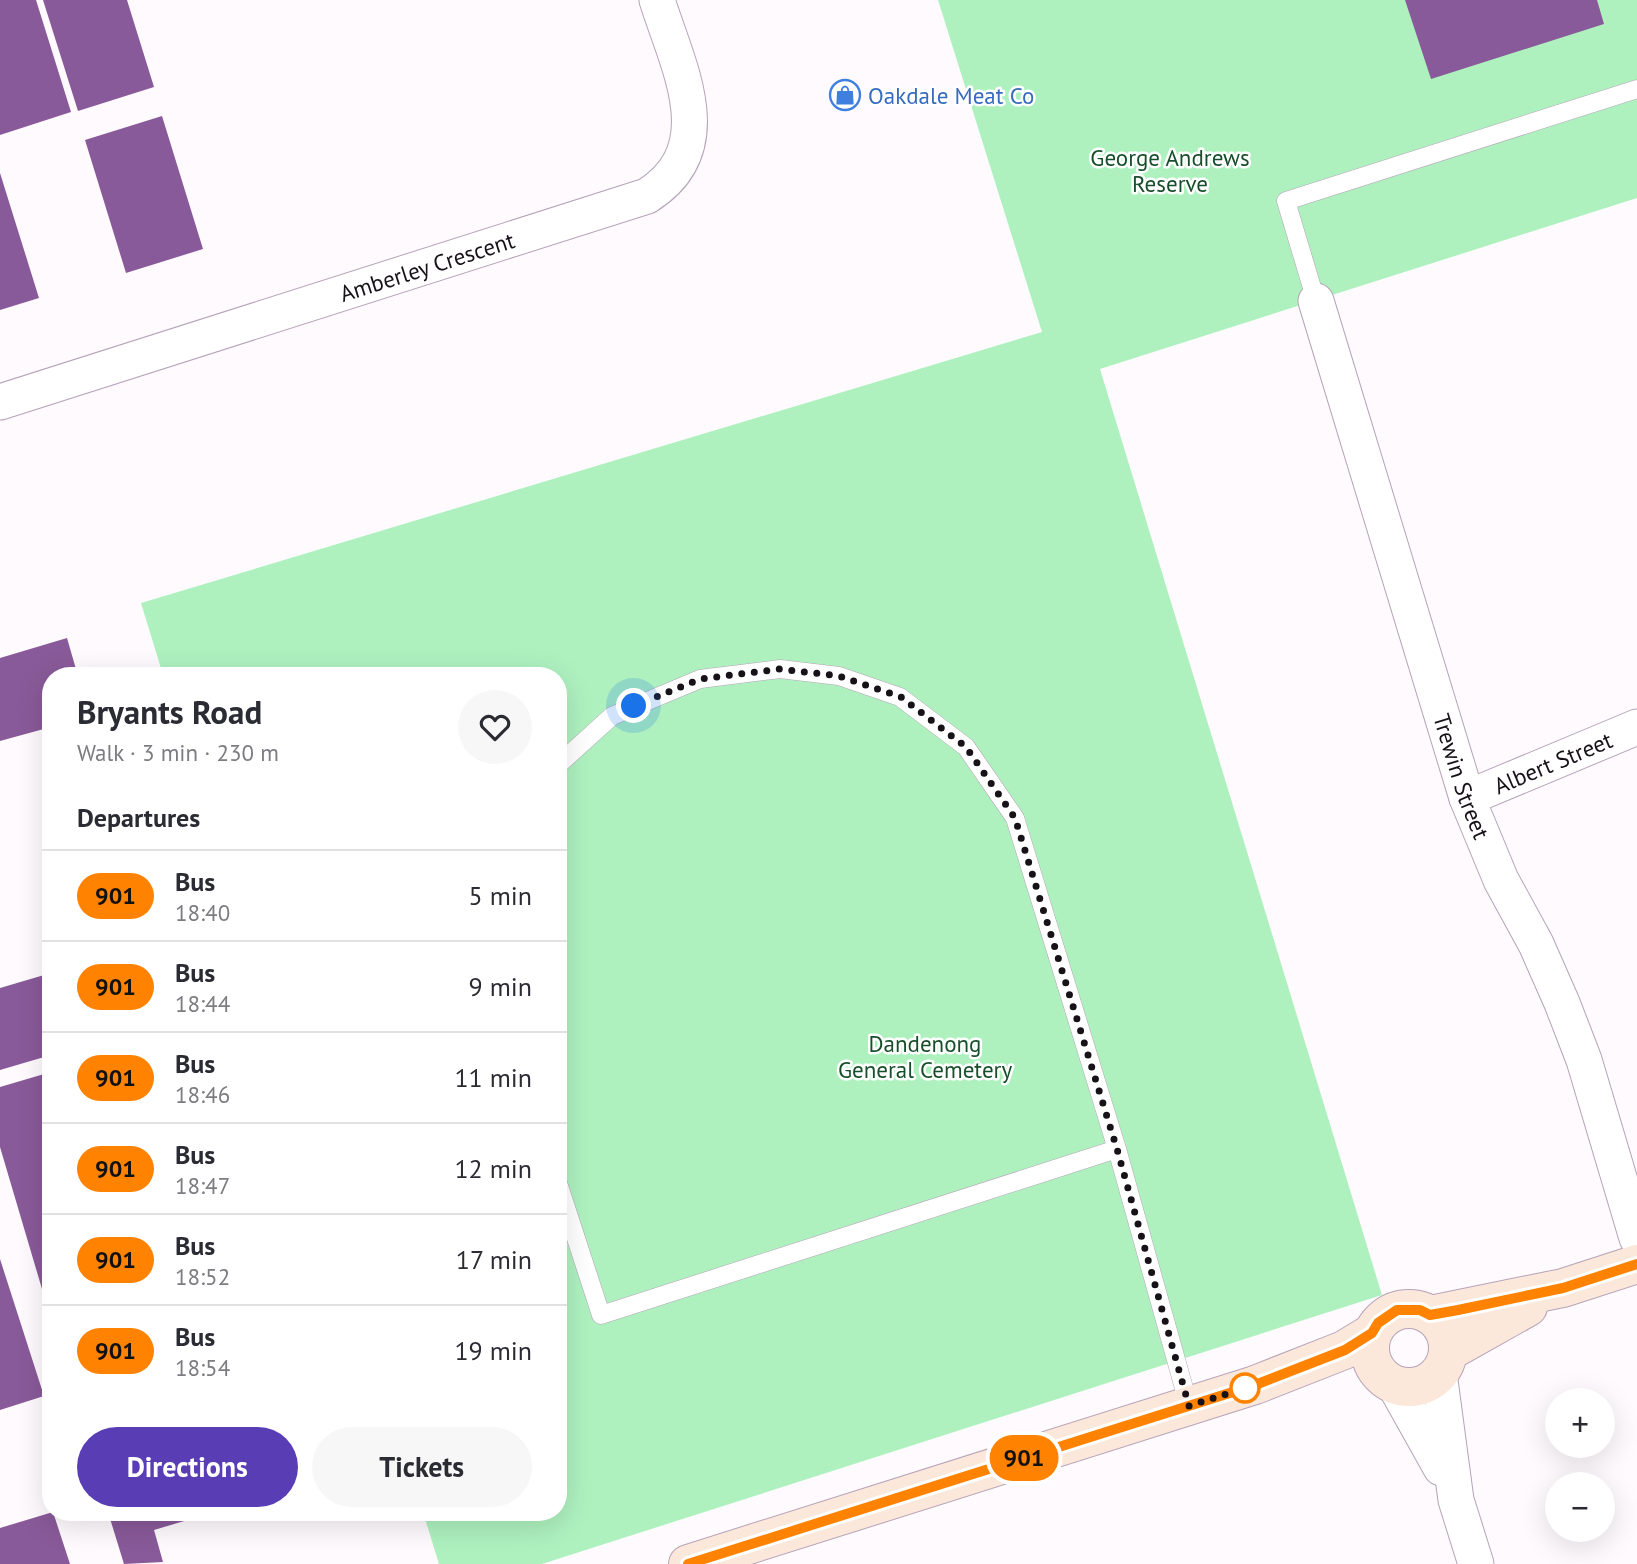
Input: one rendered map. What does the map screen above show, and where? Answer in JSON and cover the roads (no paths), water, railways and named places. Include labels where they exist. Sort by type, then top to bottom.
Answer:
[{"type":"street","name":"Amberley Crescent","points":[[0,402],[647,196],[671,178],[680,165],[691,134],[689,101],[657,0]]},
{"type":"street","name":"Trewin Street","points":[[1316,301],[1467,797],[1501,880],[1536,944],[1584,1060],[1637,1238]]},
{"type":"street","name":"Albert Street","points":[[1467,797],[1637,727]]},
{"type":"street","points":[[1430,1315],[1563,1288],[1637,1264]]},
{"type":"street","points":[[1255,1385],[1387,1379],[1418,1386],[1443,1363],[1563,1288]]},
{"type":"street","points":[[1457,1500],[1443,1363],[1445,1331],[1430,1315],[1420,1310],[1397,1310],[1378,1323],[1372,1333],[1370,1354],[1423,1430],[1457,1500],[1476,1564]]},
{"type":"street","points":[[688,1564],[1255,1385],[1345,1350],[1372,1333]]},
{"type":"lane","points":[[1316,301],[1286,201],[1637,89]]},
{"type":"lane","points":[[567,757],[612,716],[700,679],[780,669],[839,676],[901,697],[966,747],[1015,818],[1117,1149],[1189,1406]]},
{"type":"lane","points":[[567,1211],[601,1315],[1117,1149]]},
{"type":"place","name":"Oakdale Meat Co","points":[[845,95]]},
{"type":"park label","name":"George Andrews Reserve","points":[[1170,170]]},
{"type":"park label","name":"Dandenong General Cemetery","points":[[925,1056]]}]
